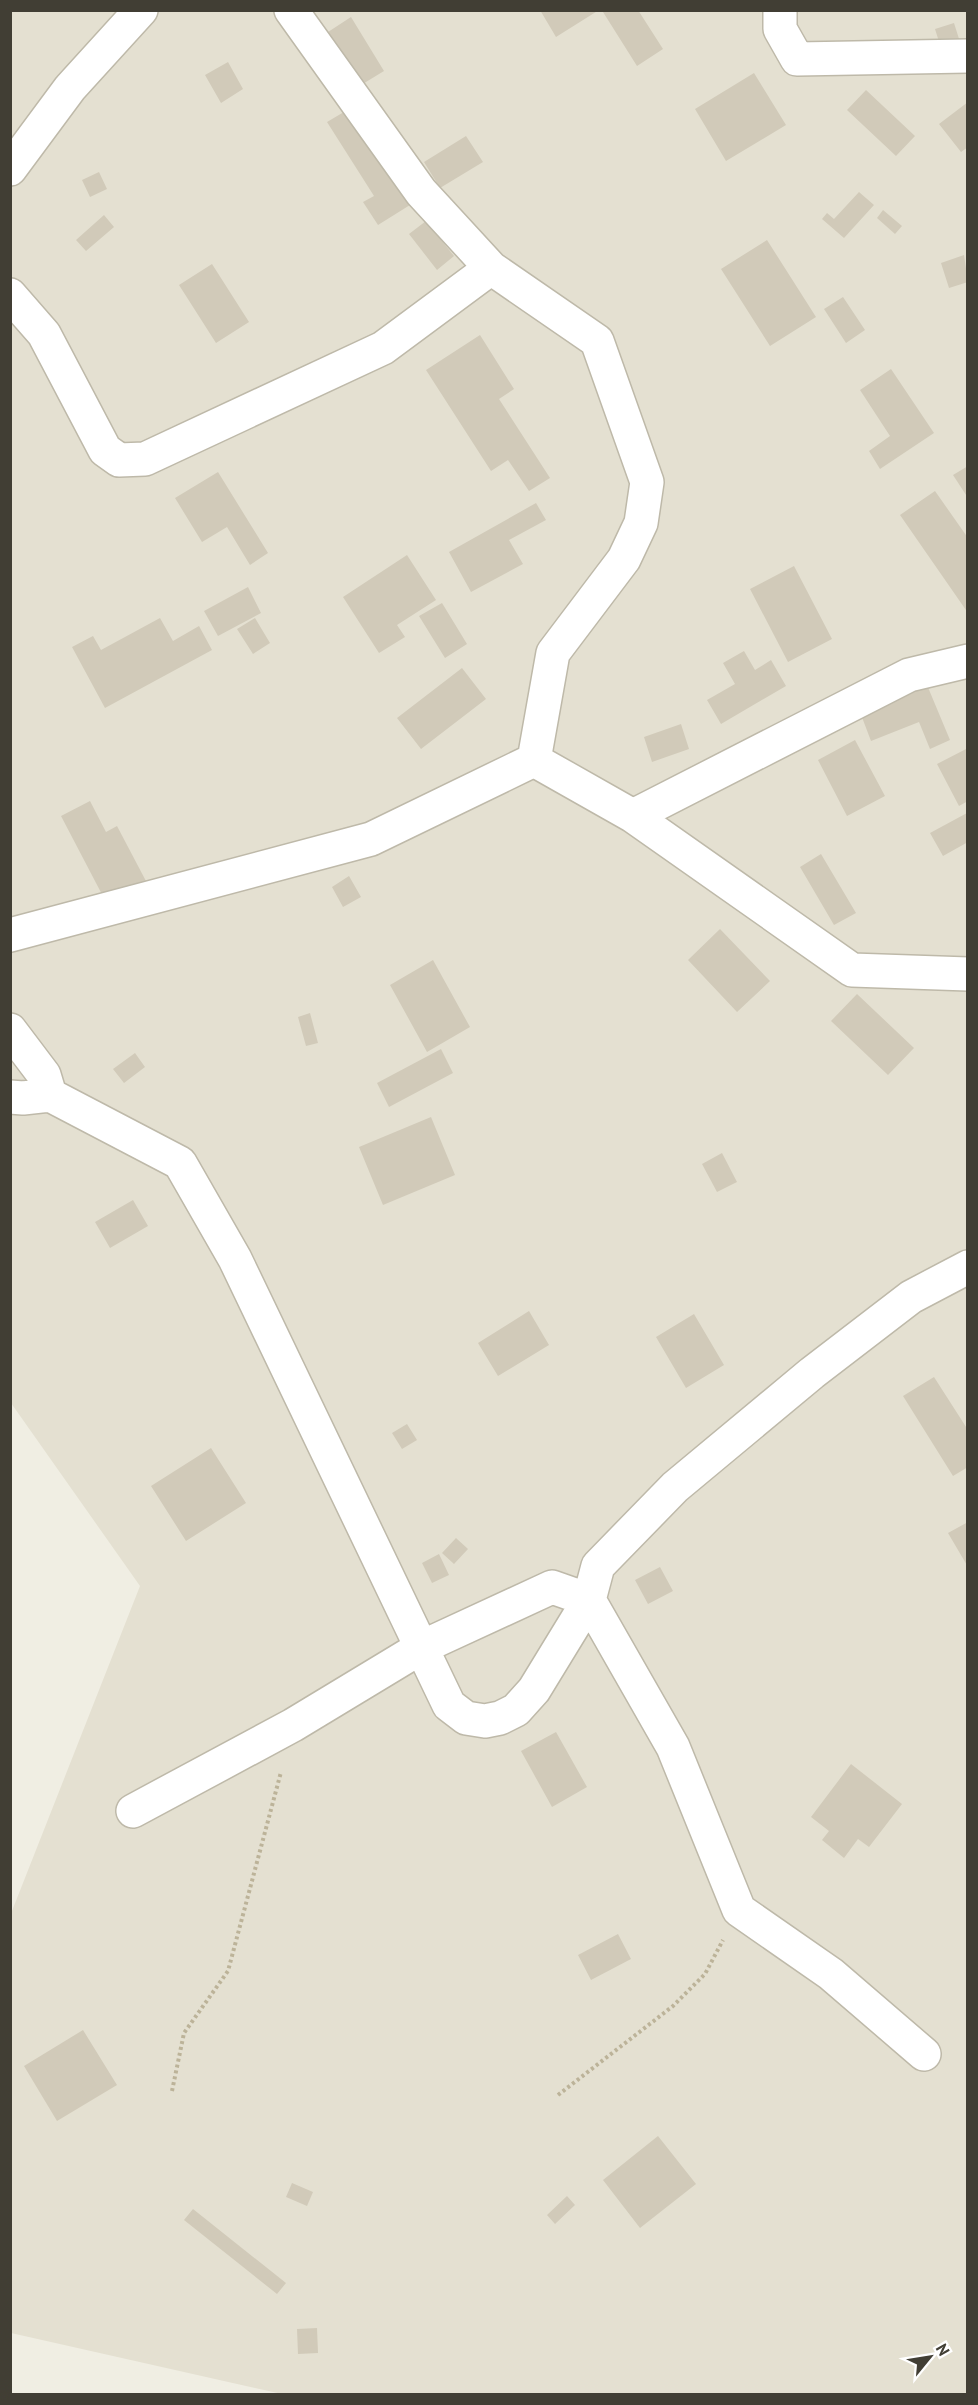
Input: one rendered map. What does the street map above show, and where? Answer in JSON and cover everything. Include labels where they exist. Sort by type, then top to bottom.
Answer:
[{"type":"street","points":[[10,169],[70,88],[141,10]]},
{"type":"street","points":[[291,10],[421,192],[491,268],[597,342],[647,482],[641,523],[624,559],[553,653],[534,760]]},
{"type":"street","points":[[780,10],[780,29],[797,59],[968,56]]},
{"type":"street","points":[[10,295],[44,334],[105,450],[119,460],[145,459],[383,348],[491,268]]},
{"type":"street","points":[[633,816],[909,675],[968,662]]},
{"type":"street","points":[[534,760],[633,816],[852,970],[968,974]]},
{"type":"street","points":[[10,935],[371,839],[534,760]]},
{"type":"street","points":[[10,1030],[44,1075],[51,1095]]},
{"type":"street","points":[[10,1097],[51,1095],[180,1163],[235,1259],[449,1705],[466,1718],[485,1721],[500,1718],[516,1710],[534,1690],[589,1600],[598,1566],[675,1487],[812,1373],[911,1298],[968,1267]]},
{"type":"street","points":[[133,1811],[293,1725],[422,1647],[552,1587],[589,1600],[674,1747],[739,1910],[831,1974],[924,2054]]},
{"type":"path","points":[[172,2091],[184,2033],[228,1971],[293,1725]]},
{"type":"path","points":[[558,2095],[673,2006],[705,1974],[739,1910]]},
{"type":"shaded area","points":[[11,11],[967,11],[967,2394],[282,2394],[11,2333],[10,1916],[140,1586],[11,1403]]},
{"type":"building","points":[[540,10],[599,10],[556,37]]},
{"type":"building","points":[[638,10],[663,49],[637,66],[603,12]]},
{"type":"building","points":[[351,17],[384,71],[361,85],[328,32]]},
{"type":"building","points":[[954,23],[960,42],[941,48],[935,29]]},
{"type":"building","points":[[228,62],[243,89],[221,103],[205,75]]},
{"type":"building","points":[[754,73],[786,125],[726,161],[695,109]]},
{"type":"building","points":[[866,90],[915,136],[896,156],[847,110]]},
{"type":"building","points":[[968,102],[968,147],[961,152],[939,124]]},
{"type":"building","points":[[349,109],[410,205],[378,225],[363,202],[374,196],[327,122]]},
{"type":"building","points":[[466,136],[483,162],[440,188],[424,162]]},
{"type":"building","points":[[99,172],[107,189],[90,197],[82,180]]},
{"type":"building","points":[[859,192],[874,205],[844,238],[822,219],[827,213],[834,219]]},
{"type":"building","points":[[883,210],[902,226],[895,234],[877,218]]},
{"type":"building","points":[[104,215],[114,227],[86,251],[76,240]]},
{"type":"building","points":[[426,221],[454,256],[437,270],[409,234]]},
{"type":"building","points":[[767,240],[816,317],[770,346],[721,269]]},
{"type":"building","points":[[964,255],[968,282],[949,288],[941,263]]},
{"type":"building","points":[[212,264],[249,322],[216,343],[179,285]]},
{"type":"building","points":[[843,297],[865,330],[846,343],[824,309]]},
{"type":"building","points":[[480,335],[514,389],[499,399],[550,478],[529,491],[508,460],[491,471],[426,370]]},
{"type":"building","points":[[891,369],[934,433],[880,469],[869,451],[890,436],[860,390]]},
{"type":"building","points":[[968,466],[968,498],[953,475]]},
{"type":"building","points":[[218,472],[268,553],[250,565],[227,527],[202,542],[175,498]]},
{"type":"building","points":[[935,491],[968,538],[968,613],[900,515]]},
{"type":"building","points":[[536,503],[546,520],[509,540],[523,564],[471,592],[449,552]]},
{"type":"building","points":[[407,555],[436,600],[397,625],[405,637],[379,653],[343,597]]},
{"type":"building","points":[[794,566],[832,639],[788,662],[750,589]]},
{"type":"building","points":[[248,587],[261,613],[218,636],[204,611]]},
{"type":"building","points":[[442,603],[467,644],[445,658],[419,616]]},
{"type":"building","points":[[160,618],[173,641],[199,626],[212,650],[105,708],[72,647],[93,636],[101,650]]},
{"type":"building","points":[[255,618],[270,643],[253,654],[237,629]]},
{"type":"building","points":[[744,651],[755,670],[771,660],[786,686],[721,724],[707,700],[735,684],[723,663]]},
{"type":"building","points":[[462,668],[486,699],[421,749],[397,718]]},
{"type":"building","points":[[927,685],[950,740],[930,749],[919,722],[871,741],[860,712]]},
{"type":"building","points":[[681,724],[689,749],[652,762],[644,737]]},
{"type":"building","points":[[855,740],[885,796],[847,816],[818,760]]},
{"type":"building","points":[[968,748],[968,801],[959,806],[937,764]]},
{"type":"building","points":[[90,801],[106,832],[117,826],[147,883],[107,904],[61,816]]},
{"type":"building","points":[[967,813],[968,842],[943,856],[930,833]]},
{"type":"building","points":[[821,854],[856,913],[834,925],[800,867]]},
{"type":"building","points":[[349,876],[361,897],[343,907],[332,887]]},
{"type":"building","points":[[720,929],[770,981],[737,1012],[688,960]]},
{"type":"building","points":[[433,960],[470,1027],[427,1052],[390,985]]},
{"type":"building","points":[[857,994],[914,1048],[888,1075],[831,1021]]},
{"type":"building","points":[[310,1013],[318,1043],[306,1046],[298,1017]]},
{"type":"building","points":[[441,1049],[453,1073],[389,1107],[377,1083]]},
{"type":"building","points":[[135,1053],[145,1067],[124,1083],[113,1069]]},
{"type":"building","points":[[431,1117],[455,1175],[383,1205],[359,1147]]},
{"type":"building","points":[[722,1153],[737,1182],[717,1192],[702,1164]]},
{"type":"building","points":[[133,1200],[148,1226],[110,1248],[95,1222]]},
{"type":"building","points":[[529,1311],[549,1345],[498,1376],[478,1343]]},
{"type":"building","points":[[694,1314],[724,1365],[686,1388],[656,1337]]},
{"type":"building","points":[[934,1377],[968,1430],[968,1467],[953,1476],[903,1396]]},
{"type":"building","points":[[407,1424],[417,1440],[402,1449],[392,1433]]},
{"type":"building","points":[[211,1448],[246,1503],[186,1541],[151,1486]]},
{"type":"building","points":[[968,1522],[968,1567],[948,1533]]},
{"type":"building","points":[[456,1538],[468,1549],[454,1564],[442,1553]]},
{"type":"building","points":[[439,1554],[449,1575],[432,1583],[422,1563]]},
{"type":"building","points":[[660,1567],[673,1591],[648,1604],[635,1580]]},
{"type":"building","points":[[556,1732],[587,1787],[552,1807],[521,1751]]},
{"type":"building","points":[[851,1764],[902,1804],[869,1847],[858,1839],[844,1858],[822,1840],[829,1831],[811,1817]]},
{"type":"building","points":[[618,1934],[631,1959],[591,1980],[578,1955]]},
{"type":"building","points":[[83,2030],[117,2085],[57,2121],[24,2066]]},
{"type":"building","points":[[658,2136],[696,2184],[640,2228],[603,2180]]},
{"type":"building","points":[[292,2183],[313,2192],[307,2206],[286,2197]]},
{"type":"building","points":[[567,2196],[575,2205],[555,2224],[547,2215]]},
{"type":"building","points":[[193,2209],[286,2283],[277,2294],[184,2220]]},
{"type":"building","points":[[317,2328],[318,2353],[298,2354],[297,2329]]}]
